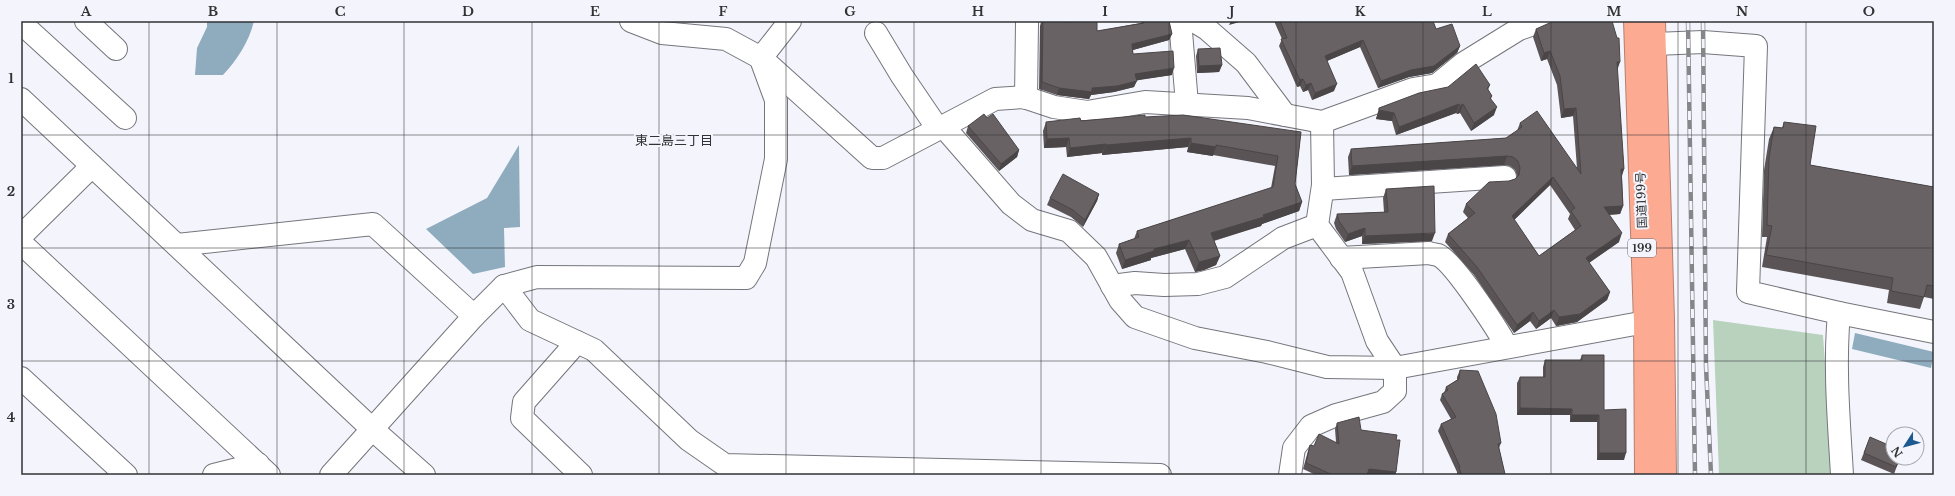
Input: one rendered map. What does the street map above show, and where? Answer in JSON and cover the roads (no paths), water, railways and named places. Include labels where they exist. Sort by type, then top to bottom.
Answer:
[{"type":"highway","name":"国道199号","points":[[1635,21],[1665,475]]},
{"type":"highway","name":"国道199号","points":[[1646,475],[1654,320],[1654,21]]},
{"type":"street","points":[[86,21],[116,49]]},
{"type":"street","points":[[631,21],[662,33],[726,39],[761,58],[872,158],[883,158],[995,99],[1026,98],[1054,107],[1087,112],[1145,102],[1248,108],[1322,122],[1413,89],[1437,86],[1464,63],[1516,25],[1542,21]]},
{"type":"street","points":[[761,58],[790,21]]},
{"type":"street","points":[[1178,21],[1181,32],[1187,104]]},
{"type":"street","points":[[1194,21],[1207,29],[1246,63],[1285,114]]},
{"type":"street","points":[[21,23],[125,118]]},
{"type":"street","points":[[1026,98],[1027,23]]},
{"type":"street","points":[[876,33],[902,76],[941,127],[1011,204],[1032,220],[1069,231],[1096,257],[1120,300],[1135,317],[1195,338],[1267,352],[1327,366],[1395,368],[1654,320]]},
{"type":"street","points":[[1655,44],[1703,42],[1756,46],[1748,292],[1839,313],[1934,332]]},
{"type":"street","points":[[330,475],[474,316],[504,286],[537,277],[746,278],[755,263],[776,159],[776,100],[761,58]]},
{"type":"street","points":[[21,99],[371,428],[424,475]]},
{"type":"street","points":[[1290,475],[1294,448],[1311,426],[1336,415],[1383,402],[1395,391],[1395,368],[1377,340],[1352,272],[1317,225],[1322,189],[1322,122]]},
{"type":"street","points":[[21,236],[92,166]]},
{"type":"street","points":[[1322,189],[1505,177]]},
{"type":"street","points":[[177,245],[373,224],[474,316]]},
{"type":"street","points":[[1112,286],[1136,283],[1164,286],[1198,284],[1225,277],[1283,238],[1317,225]]},
{"type":"street","points":[[21,243],[264,470]]},
{"type":"street","points":[[1341,258],[1429,253],[1438,255],[1451,266],[1498,329],[1507,347]]},
{"type":"street","points":[[504,286],[530,320],[594,350],[689,440],[724,470],[1160,475]]},
{"type":"street","points":[[1839,313],[1837,334],[1839,426],[1842,475]]},
{"type":"street","points":[[577,342],[524,402],[522,418],[581,475]]},
{"type":"street","points":[[21,378],[126,475]]},
{"type":"street","points":[[214,475],[264,470]]},
{"type":"water","points":[[207,21],[254,21],[252,29],[242,50],[223,75],[195,75],[197,48],[207,27]]},
{"type":"water","points":[[519,145],[520,227],[504,228],[505,267],[473,274],[426,229],[487,198]]},
{"type":"water","points":[[1855,333],[1934,352],[1931,368],[1852,349]]},
{"type":"railway","points":[[1688,21],[1695,475]]},
{"type":"railway","points":[[1703,21],[1706,366],[1711,475]]},
{"type":"district","name":"東二島三丁目","points":[[674,140]]}]
